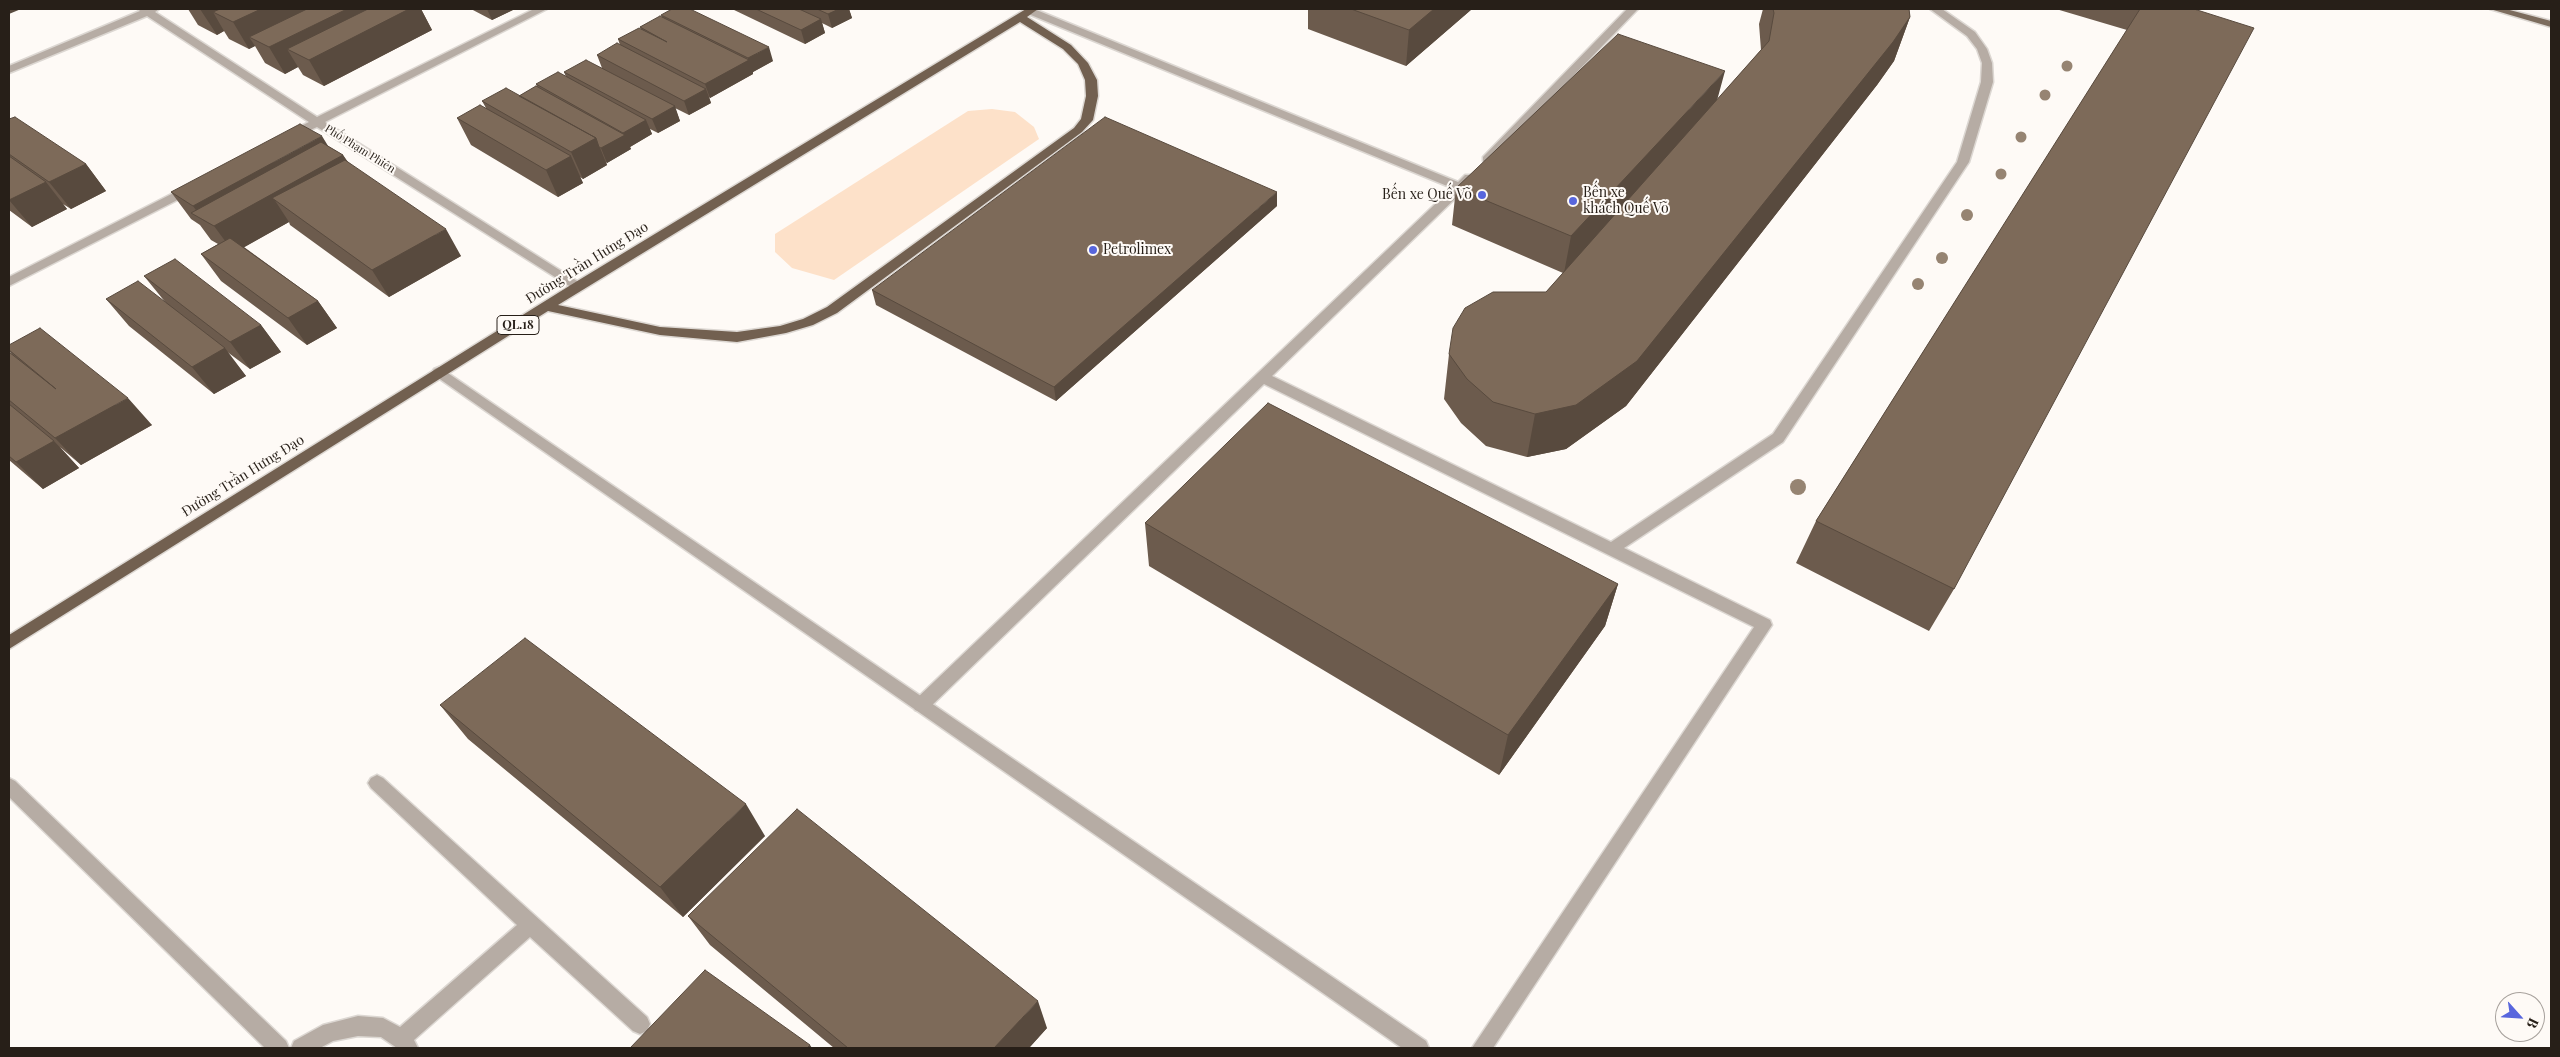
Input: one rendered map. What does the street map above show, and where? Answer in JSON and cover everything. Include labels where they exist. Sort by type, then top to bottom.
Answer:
[{"type":"highway","name":"Đường Trần Hưng Đạo","points":[[9,643],[439,372],[1028,12]]},
{"type":"highway","points":[[548,307],[660,331],[737,337],[781,330],[808,322],[832,310],[1078,130],[1086,120],[1092,96],[1091,80],[1082,63],[1028,12]]},
{"type":"main road","points":[[2495,9],[2551,24]]},
{"type":"street","points":[[278,142],[542,9]]},
{"type":"street","points":[[920,705],[1460,187],[1633,9]]},
{"type":"street","points":[[1612,549],[1778,438],[1963,162],[1986,82],[1987,63],[1982,49],[1971,34],[1935,9]]},
{"type":"street","points":[[9,70],[148,10]]},
{"type":"street","name":"Phố Phạm Phiên","points":[[148,10],[317,122],[579,286]]},
{"type":"street","points":[[1028,12],[1460,187]]},
{"type":"street","points":[[9,282],[201,182]]},
{"type":"street","points":[[439,372],[1419,1048]]},
{"type":"street","points":[[1262,377],[1764,625],[1482,1048]]},
{"type":"street","points":[[377,783],[640,1024]]},
{"type":"street","points":[[9,786],[279,1048]]},
{"type":"street","points":[[300,1048],[330,1032],[358,1026],[383,1028],[405,1043],[530,924]]},
{"type":"shaded area","points":[[992,109],[1015,112],[1034,127],[1039,139],[834,280],[792,268],[775,252],[775,234],[968,111]]},
{"type":"building","points":[[220,9],[261,9],[233,22],[213,12]]},
{"type":"building","points":[[307,9],[347,9],[269,47],[249,37]]},
{"type":"building","points":[[368,9],[409,9],[309,60],[287,49]]},
{"type":"building","points":[[672,9],[690,9],[769,47],[748,58],[661,15]]},
{"type":"building","points":[[756,9],[799,9],[821,19],[801,30]]},
{"type":"building","points":[[817,9],[839,9],[828,14]]},
{"type":"building","points":[[1351,9],[1434,9],[1409,30]]},
{"type":"building","points":[[1773,9],[1909,9],[1910,17],[1893,42],[1637,361],[1576,405],[1535,414],[1493,402],[1467,379],[1449,354],[1453,328],[1465,308],[1493,292],[1546,292],[1769,41]]},
{"type":"building","points":[[2140,9],[2194,9],[2254,28],[1954,589],[1816,521]]},
{"type":"building","points":[[660,16],[749,60],[705,84],[618,39],[639,28],[667,42],[640,27]]},
{"type":"building","points":[[1618,34],[1725,71],[1571,236],[1456,188]]},
{"type":"building","points":[[617,43],[706,89],[684,101],[597,55]]},
{"type":"building","points":[[586,60],[675,106],[652,119],[564,72]]},
{"type":"building","points":[[558,72],[646,120],[623,133],[536,84]]},
{"type":"building","points":[[536,86],[625,135],[601,148],[599,147],[596,138],[519,96]]},
{"type":"building","points":[[506,88],[596,138],[571,152],[482,101]]},
{"type":"building","points":[[480,105],[571,156],[546,170],[457,118]]},
{"type":"building","points":[[15,117],[86,164],[49,182],[9,154],[9,119]]},
{"type":"building","points":[[1105,117],[1277,192],[1054,387],[872,290]]},
{"type":"building","points":[[300,124],[322,136],[193,206],[171,192]]},
{"type":"building","points":[[321,142],[343,155],[214,226],[191,213]]},
{"type":"building","points":[[9,156],[46,182],[9,200]]},
{"type":"building","points":[[345,160],[446,229],[372,270],[272,198]]},
{"type":"building","points":[[230,238],[318,301],[288,318],[201,254]]},
{"type":"building","points":[[175,259],[261,325],[230,342],[144,276]]},
{"type":"building","points":[[138,281],[225,348],[192,367],[106,299]]},
{"type":"building","points":[[40,328],[128,398],[55,438],[9,400],[9,352],[56,389],[9,350],[9,345]]},
{"type":"building","points":[[1268,403],[1618,584],[1508,735],[1145,523]]},
{"type":"building","points":[[9,404],[54,441],[16,462],[9,456]]},
{"type":"building","points":[[525,638],[746,804],[660,887],[440,705]]},
{"type":"building","points":[[797,809],[1038,1001],[994,1048],[848,1048],[688,916]]},
{"type":"building","points":[[705,970],[810,1045],[807,1048],[630,1048]]},
{"type":"place","name":"Bến xe Quế Võ","points":[[1482,195]]},
{"type":"place","name":"Bến xe khách Quế Võ","points":[[1573,201]]},
{"type":"place","name":"Petrolimex","points":[[1093,250]]}]
